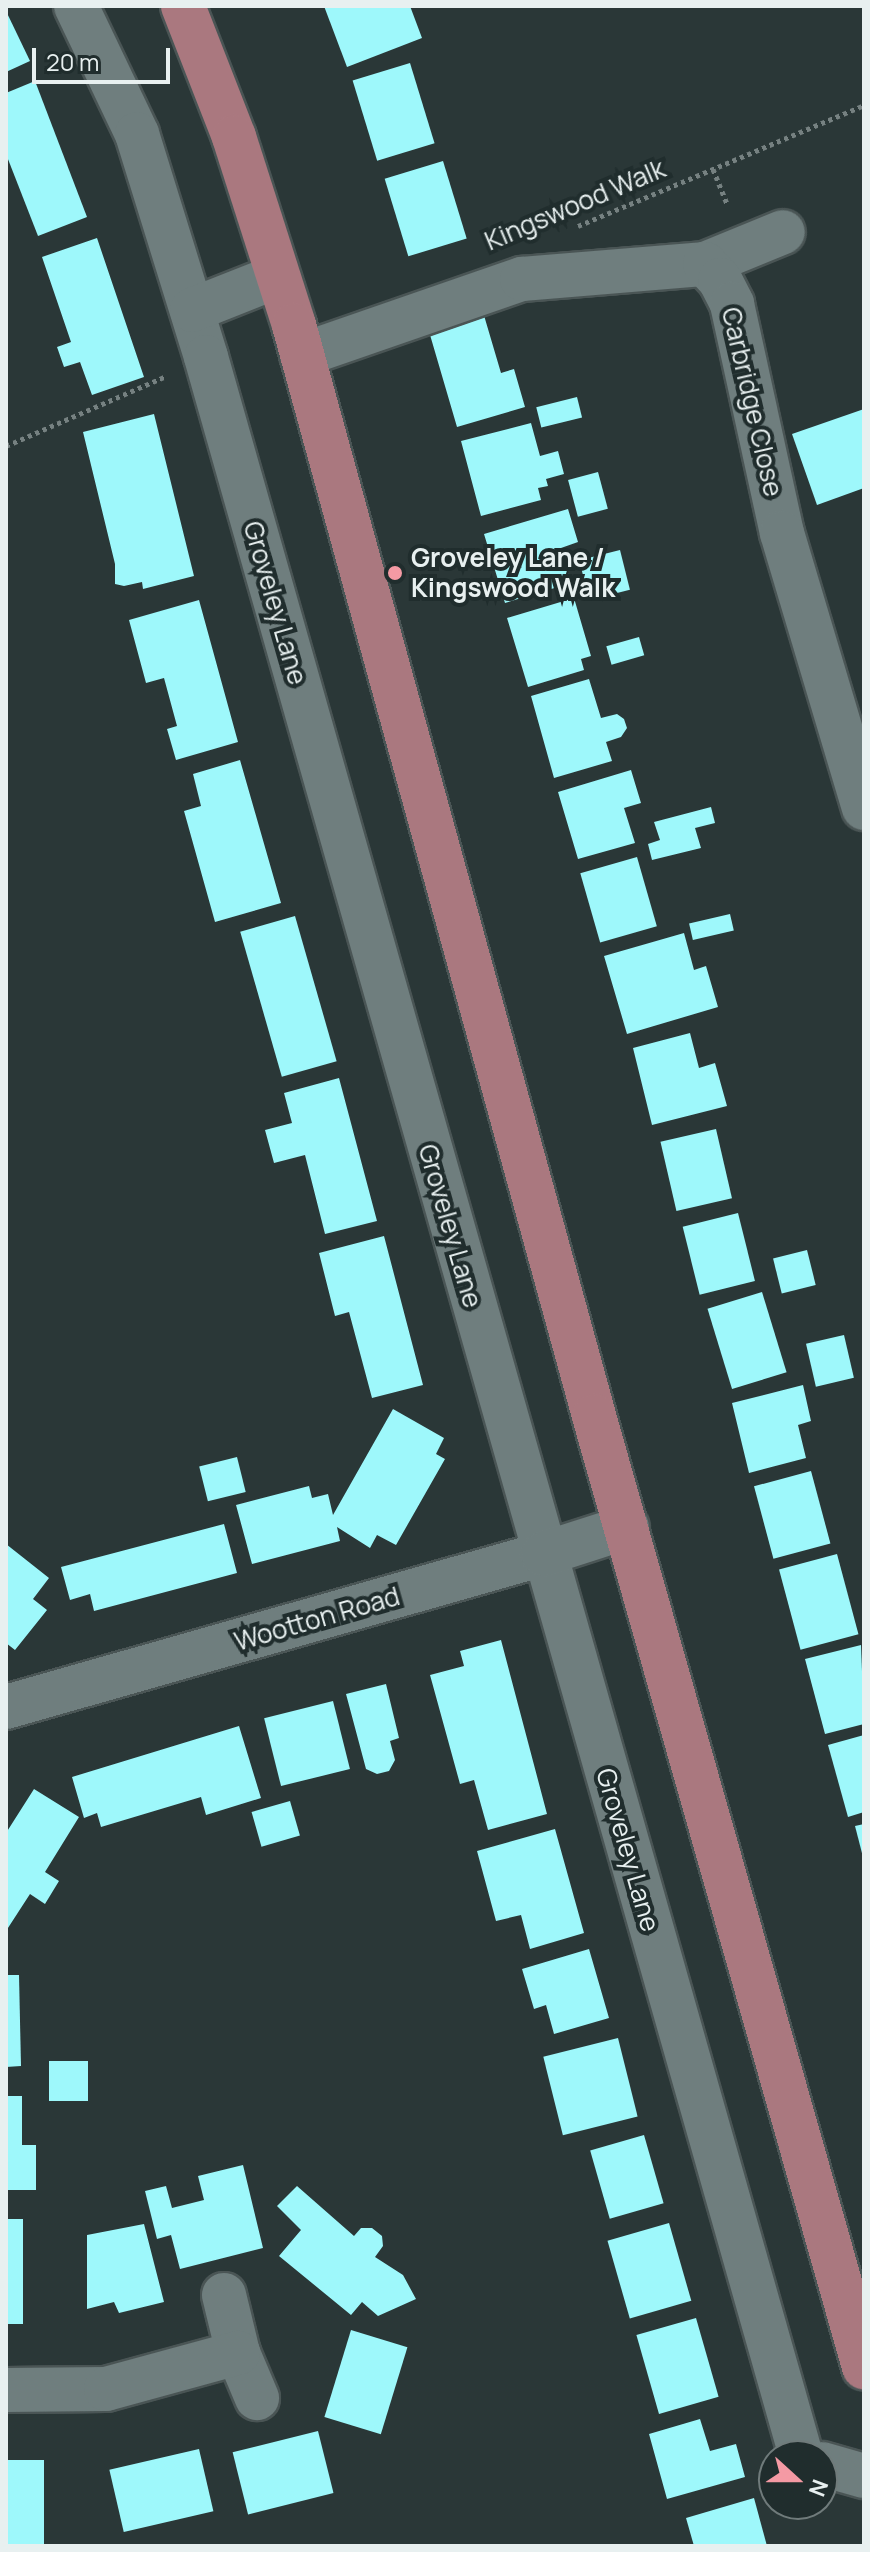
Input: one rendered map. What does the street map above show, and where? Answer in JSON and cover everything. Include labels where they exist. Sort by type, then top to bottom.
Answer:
[{"type":"main road","points":[[183,6],[234,137],[302,355],[864,2367]]},
{"type":"street","name":"Groveley Lane","points":[[76,6],[137,134],[206,357],[796,2440]]},
{"type":"street","points":[[302,355],[522,279],[705,264],[783,232]]},
{"type":"street","name":"Carbridge Close","points":[[705,264],[720,280],[732,304],[782,533],[864,808]]},
{"type":"street","points":[[192,310],[278,276]]},
{"type":"street","name":"Wootton Road","points":[[6,1707],[543,1554],[627,1527]]},
{"type":"street","points":[[224,2295],[238,2353],[257,2398]]},
{"type":"street","points":[[6,2390],[106,2389],[238,2353]]},
{"type":"street","points":[[838,2469],[864,2476]]},
{"type":"path","name":"Kingswood Walk","points":[[575,227],[864,105]]},
{"type":"path","points":[[6,446],[206,357]]},
{"type":"building","points":[[324,6],[410,6],[422,38],[347,67]]},
{"type":"building","points":[[6,11],[30,61],[6,72]]},
{"type":"building","points":[[410,63],[435,143],[377,161],[353,81]]},
{"type":"building","points":[[35,81],[87,217],[38,236],[6,154],[6,93]]},
{"type":"building","points":[[443,161],[467,238],[408,256],[385,179]]},
{"type":"building","points":[[97,238],[144,377],[92,395],[80,362],[64,367],[57,347],[71,342],[42,257]]},
{"type":"building","points":[[483,312],[501,373],[514,369],[525,407],[457,427],[428,328]]},
{"type":"building","points":[[577,397],[582,417],[541,428],[536,407]]},
{"type":"building","points":[[864,409],[864,488],[817,505],[792,434]]},
{"type":"building","points":[[154,414],[194,576],[143,589],[142,582],[124,586],[115,584],[115,564],[83,432]]},
{"type":"building","points":[[531,423],[540,456],[558,451],[564,474],[546,479],[548,486],[538,488],[541,500],[481,516],[461,441]]},
{"type":"building","points":[[598,472],[608,509],[578,517],[568,480]]},
{"type":"building","points":[[568,509],[578,542],[561,548],[571,583],[505,603],[484,534]]},
{"type":"building","points":[[620,550],[630,590],[589,600],[579,560]]},
{"type":"building","points":[[574,598],[591,656],[581,659],[584,670],[528,687],[507,618]]},
{"type":"building","points":[[199,600],[238,742],[176,760],[167,729],[177,726],[164,678],[146,683],[129,620]]},
{"type":"building","points":[[639,637],[644,655],[612,665],[606,646]]},
{"type":"building","points":[[589,679],[601,718],[617,714],[624,719],[627,728],[621,737],[606,742],[612,761],[554,778],[531,696]]},
{"type":"building","points":[[240,760],[281,903],[215,922],[184,811],[201,806],[193,774]]},
{"type":"building","points":[[631,770],[641,803],[624,808],[635,843],[578,859],[558,792]]},
{"type":"building","points":[[711,807],[715,823],[695,828],[701,848],[652,860],[648,844],[660,840],[654,822]]},
{"type":"building","points":[[637,857],[657,926],[600,942],[580,873]]},
{"type":"building","points":[[730,914],[734,931],[693,940],[689,923]]},
{"type":"building","points":[[295,916],[337,1061],[282,1077],[240,932]]},
{"type":"building","points":[[684,933],[694,970],[706,966],[718,1007],[627,1034],[604,956]]},
{"type":"building","points":[[690,1033],[699,1068],[715,1063],[727,1106],[652,1125],[633,1048]]},
{"type":"building","points":[[339,1078],[377,1221],[325,1234],[305,1155],[274,1163],[265,1130],[292,1123],[284,1093]]},
{"type":"building","points":[[716,1129],[732,1198],[676,1211],[660,1142]]},
{"type":"building","points":[[738,1213],[755,1281],[700,1295],[683,1227]]},
{"type":"building","points":[[384,1236],[423,1385],[372,1398],[349,1312],[335,1316],[319,1253]]},
{"type":"building","points":[[807,1250],[816,1285],[782,1293],[773,1258]]},
{"type":"building","points":[[762,1292],[787,1372],[732,1389],[707,1309]]},
{"type":"building","points":[[844,1335],[854,1378],[816,1387],[806,1344]]},
{"type":"building","points":[[803,1385],[811,1421],[798,1425],[806,1458],[749,1473],[732,1403]]},
{"type":"building","points":[[393,1409],[444,1438],[436,1454],[445,1459],[396,1545],[377,1535],[370,1548],[337,1527],[340,1541],[252,1564],[236,1505],[309,1486],[312,1498],[328,1494],[333,1515]]},
{"type":"building","points":[[237,1457],[246,1492],[208,1501],[199,1466]]},
{"type":"building","points":[[811,1471],[830,1543],[773,1559],[754,1486]]},
{"type":"building","points":[[224,1524],[237,1573],[94,1611],[90,1594],[70,1600],[61,1567]]},
{"type":"building","points":[[6,1544],[49,1578],[33,1599],[47,1610],[15,1650],[6,1643]]},
{"type":"building","points":[[837,1554],[858,1634],[801,1650],[779,1570]]},
{"type":"building","points":[[501,1640],[547,1814],[488,1830],[474,1780],[460,1784],[430,1675],[464,1666],[460,1651]]},
{"type":"building","points":[[861,1645],[864,1724],[825,1734],[805,1659]]},
{"type":"building","points":[[386,1684],[399,1738],[390,1741],[395,1760],[389,1771],[377,1774],[366,1769],[346,1694]]},
{"type":"building","points":[[333,1701],[350,1769],[281,1786],[264,1718]]},
{"type":"building","points":[[239,1726],[261,1798],[206,1815],[201,1797],[101,1827],[97,1813],[84,1818],[72,1777]]},
{"type":"building","points":[[864,1735],[864,1812],[848,1817],[828,1745]]},
{"type":"building","points":[[34,1789],[79,1817],[45,1872],[59,1881],[45,1904],[30,1894],[6,1931],[6,1833]]},
{"type":"building","points":[[290,1801],[300,1836],[261,1847],[252,1812]]},
{"type":"building","points":[[864,1824],[864,1857],[863,1857],[855,1826]]},
{"type":"building","points":[[555,1829],[584,1933],[530,1949],[521,1915],[496,1921],[477,1851]]},
{"type":"building","points":[[589,1949],[609,2018],[554,2034],[546,2005],[534,2009],[522,1969]]},
{"type":"building","points":[[6,1975],[19,1975],[21,2066],[6,2067]]},
{"type":"building","points":[[618,2038],[638,2117],[563,2135],[543,2057]]},
{"type":"building","points":[[49,2061],[88,2061],[88,2101],[49,2101]]},
{"type":"building","points":[[6,2096],[22,2096],[22,2145],[36,2145],[36,2190],[6,2190]]},
{"type":"building","points":[[644,2135],[664,2203],[610,2219],[590,2150]]},
{"type":"building","points":[[243,2165],[263,2248],[180,2269],[171,2235],[157,2239],[145,2191],[166,2186],[172,2208],[204,2200],[198,2176]]},
{"type":"building","points":[[297,2186],[354,2236],[361,2228],[372,2228],[382,2236],[383,2246],[375,2257],[403,2275],[416,2299],[378,2316],[362,2302],[351,2315],[279,2256],[301,2230],[277,2206]]},
{"type":"building","points":[[6,2219],[23,2219],[23,2324],[6,2324]]},
{"type":"building","points":[[669,2223],[691,2301],[630,2319],[607,2241]]},
{"type":"building","points":[[144,2224],[164,2302],[119,2313],[114,2302],[87,2309],[87,2235]]},
{"type":"building","points":[[696,2318],[719,2397],[659,2414],[636,2335]]},
{"type":"building","points":[[351,2330],[407,2347],[381,2434],[324,2417]]},
{"type":"building","points":[[700,2419],[710,2451],[736,2444],[745,2477],[667,2499],[649,2434]]},
{"type":"building","points":[[318,2431],[333,2493],[248,2514],[233,2452]]},
{"type":"building","points":[[199,2449],[213,2511],[124,2532],[109,2470]]},
{"type":"building","points":[[6,2460],[44,2460],[44,2546],[6,2546]]},
{"type":"building","points":[[754,2498],[767,2546],[694,2546],[686,2518]]},
{"type":"place","name":"Groveley Lane / Kingswood Walk","points":[[395,573]]}]
